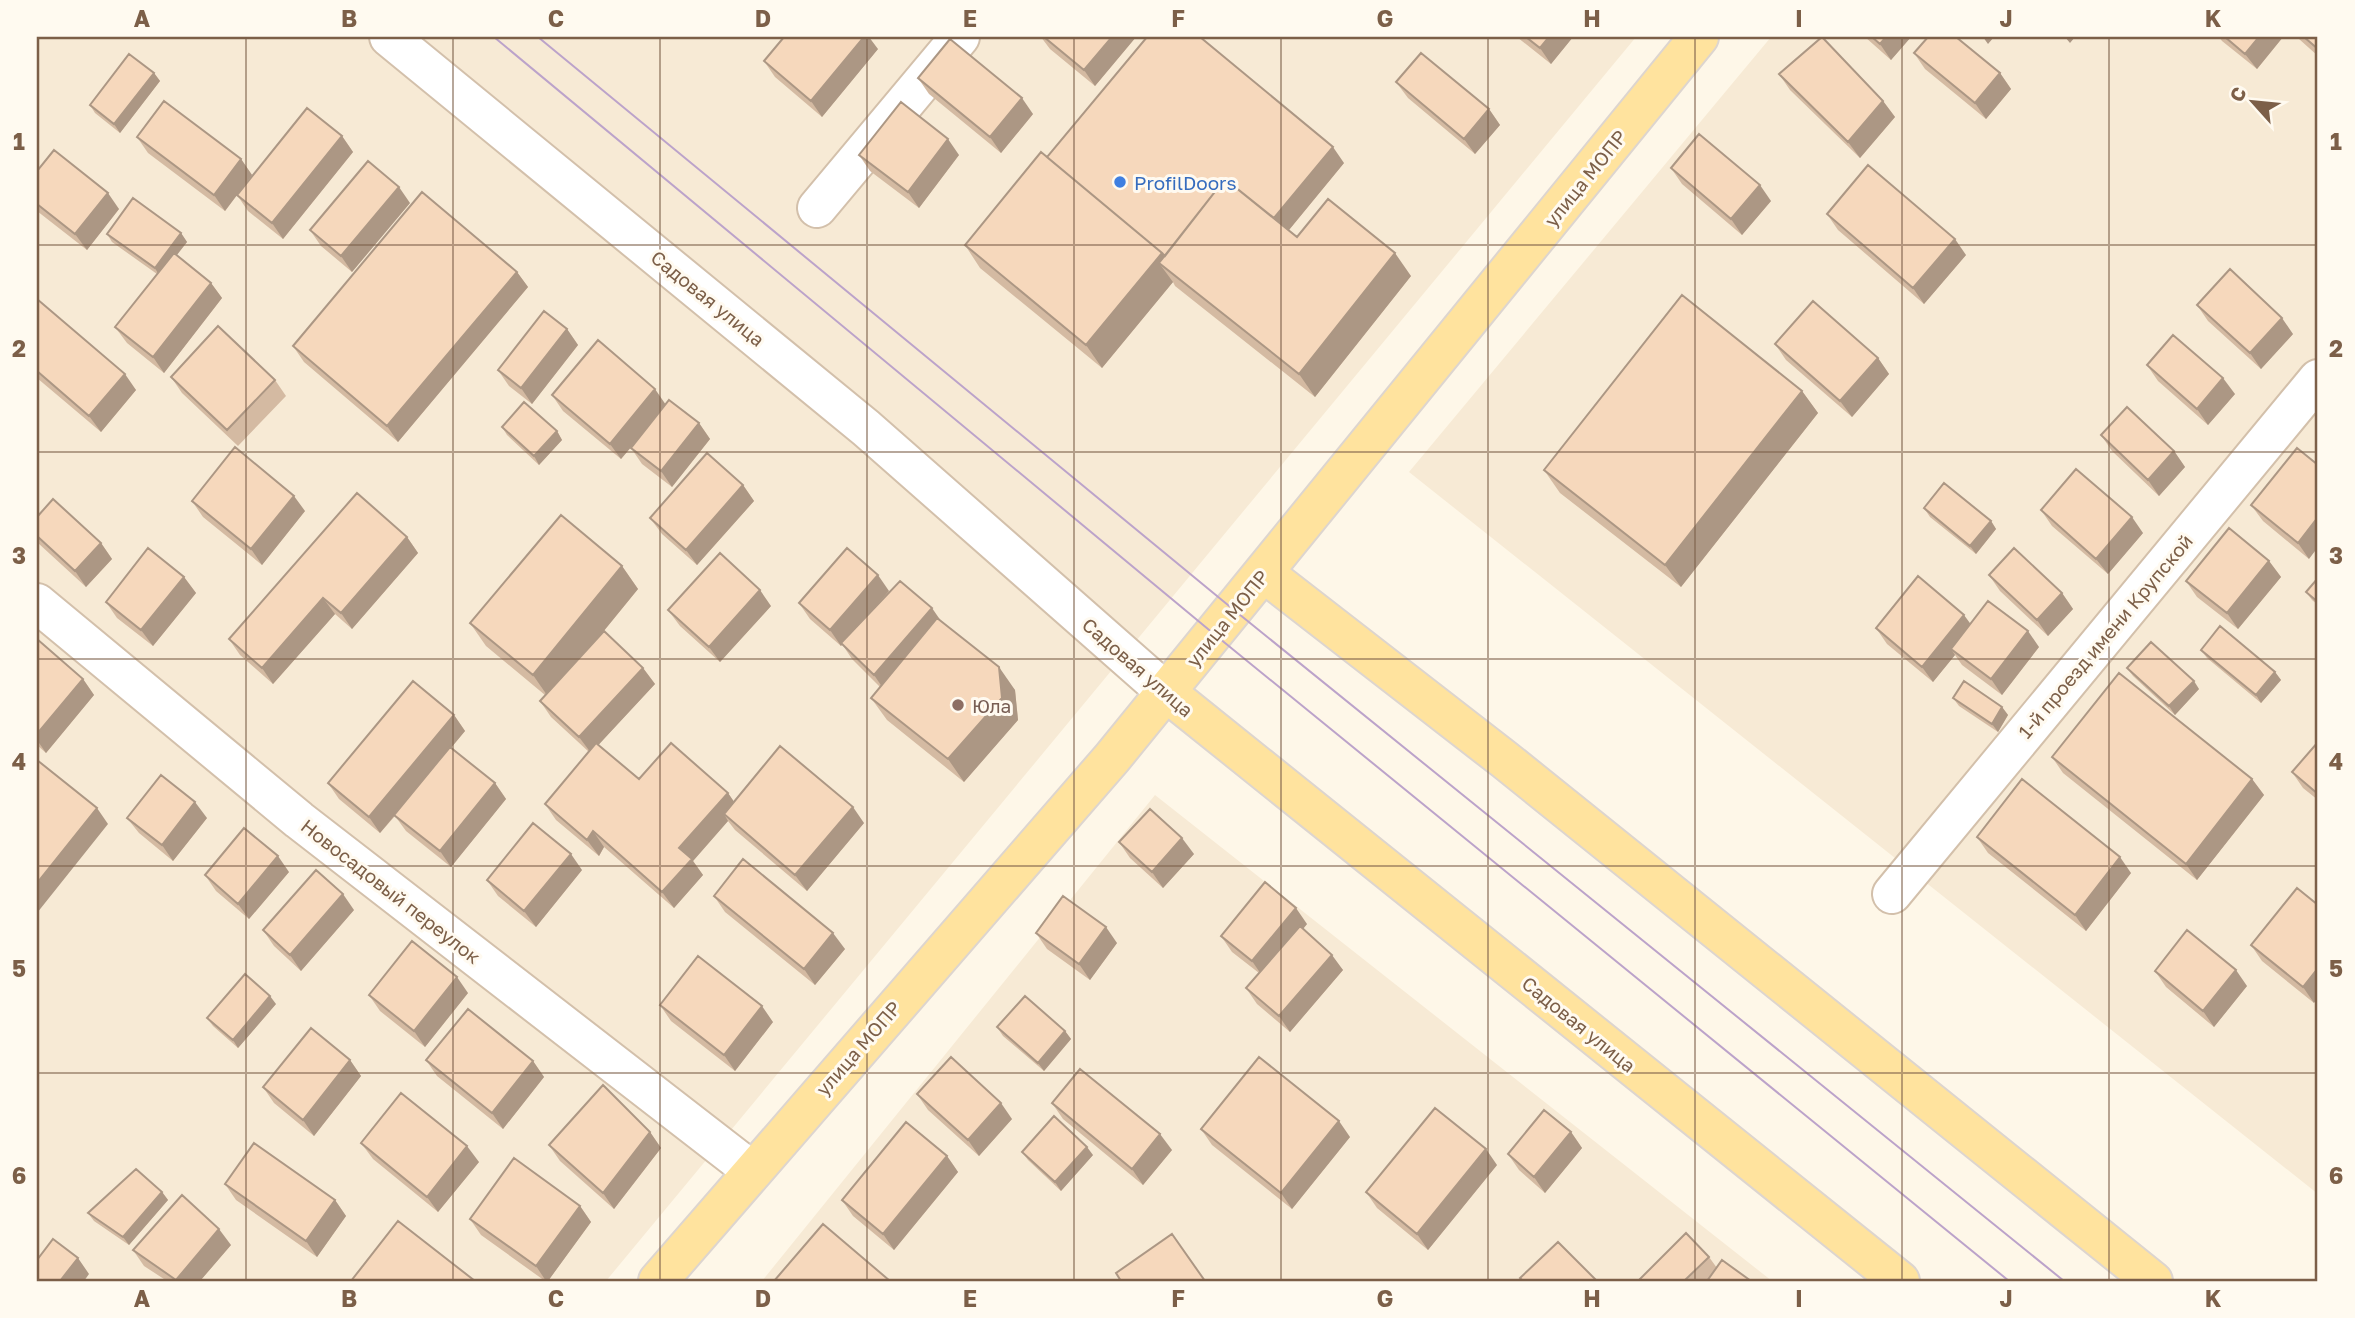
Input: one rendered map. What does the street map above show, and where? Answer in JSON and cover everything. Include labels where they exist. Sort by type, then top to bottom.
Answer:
[{"type":"main road","name":"улица МОПР","points":[[658,1281],[751,1170],[1112,758],[1699,37]]},
{"type":"main road","points":[[1264,573],[1505,760],[2153,1281]]},
{"type":"main road","name":"Садовая улица","points":[[1166,692],[1900,1281]]},
{"type":"street","name":"Садовая улица","points":[[389,37],[866,428],[1166,692]]},
{"type":"street","points":[[817,208],[960,37]]},
{"type":"street","name":"1-й проезд имени Крупской","points":[[1892,894],[2318,379]]},
{"type":"street","name":"Новосадовый переулок","points":[[37,603],[299,820],[751,1170]]},
{"type":"shaded area","points":[[37,37],[1636,37],[606,1281],[37,1281]]},
{"type":"shaded area","points":[[1771,37],[2318,37],[2318,1194],[1409,472]]},
{"type":"shaded area","points":[[1155,795],[1772,1281],[762,1281]]},
{"type":"building","points":[[784,37],[864,37],[811,101],[764,61]]},
{"type":"building","points":[[1044,37],[1112,37],[1084,70]]},
{"type":"building","points":[[1147,37],[1200,37],[1333,147],[1274,218],[1225,179],[1165,256],[1047,157]]},
{"type":"building","points":[[1526,37],[1549,37],[1540,48]]},
{"type":"building","points":[[1822,37],[1883,101],[1848,142],[1779,74]]},
{"type":"building","points":[[1872,37],[1886,37],[1880,44]]},
{"type":"building","points":[[1928,37],[1956,37],[2000,73],[1975,103],[1914,53]]},
{"type":"building","points":[[2225,37],[2259,37],[2245,54]]},
{"type":"building","points":[[2304,37],[2318,37],[2318,49]]},
{"type":"building","points":[[950,39],[1022,98],[990,137],[918,78]]},
{"type":"building","points":[[1421,53],[1489,109],[1464,139],[1396,82]]},
{"type":"building","points":[[129,54],[154,73],[114,124],[90,105]]},
{"type":"building","points":[[164,101],[241,159],[214,195],[137,137]]},
{"type":"building","points":[[901,102],[948,139],[908,192],[859,155]]},
{"type":"building","points":[[307,108],[342,136],[272,223],[237,195]]},
{"type":"building","points":[[1699,134],[1760,185],[1731,219],[1671,168]]},
{"type":"building","points":[[54,150],[108,193],[75,234],[37,204],[37,171]]},
{"type":"building","points":[[1041,152],[1162,253],[1086,345],[965,245]]},
{"type":"building","points":[[368,161],[399,187],[341,256],[310,230]]},
{"type":"building","points":[[1868,165],[1955,239],[1913,288],[1827,214]]},
{"type":"building","points":[[1225,179],[1297,237],[1328,199],[1395,253],[1299,374],[1159,263]]},
{"type":"building","points":[[422,192],[517,272],[387,426],[293,346]]},
{"type":"building","points":[[133,198],[181,233],[155,268],[107,234]]},
{"type":"building","points":[[174,253],[211,283],[153,357],[115,327]]},
{"type":"building","points":[[2230,269],[2282,318],[2250,353],[2197,305]]},
{"type":"building","points":[[1682,295],[1802,391],[1665,565],[1544,470]]},
{"type":"building","points":[[37,299],[125,374],[89,416],[37,371]]},
{"type":"building","points":[[1813,301],[1878,358],[1840,401],[1775,344]]},
{"type":"building","points":[[544,311],[567,329],[521,388],[498,370]]},
{"type":"building","points":[[218,326],[275,380],[227,430],[171,377]]},
{"type":"building","points":[[2173,335],[2223,378],[2197,409],[2147,365]]},
{"type":"building","points":[[598,340],[655,389],[610,444],[552,395]]},
{"type":"building","points":[[669,400],[699,423],[661,471],[631,448]]},
{"type":"building","points":[[524,402],[557,431],[534,456],[502,427]]},
{"type":"building","points":[[2127,407],[2174,451],[2148,480],[2101,435]]},
{"type":"building","points":[[235,447],[294,496],[251,549],[192,501]]},
{"type":"building","points":[[2297,448],[2318,465],[2318,517],[2298,543],[2251,505]]},
{"type":"building","points":[[707,453],[743,485],[686,550],[650,518]]},
{"type":"building","points":[[2076,469],[2132,517],[2096,559],[2041,510]]},
{"type":"building","points":[[1944,483],[1991,521],[1970,546],[1924,508]]},
{"type":"building","points":[[357,493],[407,537],[341,613],[323,598],[262,668],[229,639]]},
{"type":"building","points":[[53,499],[101,543],[75,571],[37,536],[37,517]]},
{"type":"building","points":[[561,515],[622,566],[533,675],[470,623]]},
{"type":"building","points":[[2229,528],[2269,561],[2227,613],[2186,581]]},
{"type":"building","points":[[148,548],[184,577],[141,630],[106,602]]},
{"type":"building","points":[[847,548],[878,575],[830,630],[799,603]]},
{"type":"building","points":[[2014,548],[2062,593],[2037,620],[1989,575]]},
{"type":"building","points":[[720,553],[760,590],[709,647],[668,610]]},
{"type":"building","points":[[1918,576],[1964,615],[1922,667],[1876,628]]},
{"type":"building","points":[[2318,578],[2318,602],[2306,592]]},
{"type":"building","points":[[900,581],[932,608],[874,675],[841,643]]},
{"type":"building","points":[[1988,601],[2028,631],[1991,679],[1951,649]]},
{"type":"building","name":"Юла","points":[[937,618],[999,667],[1002,698],[948,759],[871,698]]},
{"type":"building","points":[[2220,626],[2275,672],[2256,695],[2201,650]]},
{"type":"building","points":[[604,631],[643,668],[579,737],[540,701]]},
{"type":"building","points":[[37,639],[83,679],[37,734]]},
{"type":"building","points":[[2151,642],[2194,681],[2169,706],[2127,668]]},
{"type":"building","points":[[2119,673],[2252,779],[2186,864],[2052,757]]},
{"type":"building","points":[[413,681],[454,715],[369,817],[328,783]]},
{"type":"building","points":[[1964,681],[2002,707],[1992,724],[1953,698]]},
{"type":"building","points":[[2318,742],[2318,794],[2292,772]]},
{"type":"building","points":[[596,743],[639,779],[671,743],[728,793],[679,848],[692,859],[662,892],[593,831],[587,840],[545,804]]},
{"type":"building","points":[[780,746],[853,807],[795,875],[724,814]]},
{"type":"building","points":[[450,747],[495,783],[440,851],[394,815]]},
{"type":"building","points":[[37,760],[97,808],[37,883]]},
{"type":"building","points":[[161,775],[195,802],[162,845],[127,818]]},
{"type":"building","points":[[2022,779],[2120,857],[2075,915],[1977,837]]},
{"type":"building","points":[[1150,809],[1182,838],[1152,872],[1119,842]]},
{"type":"building","points":[[533,823],[571,854],[524,911],[487,880]]},
{"type":"building","points":[[244,828],[278,856],[238,904],[205,875]]},
{"type":"building","points":[[743,859],[833,933],[804,969],[714,896]]},
{"type":"building","points":[[316,870],[343,894],[290,955],[263,930]]},
{"type":"building","points":[[1265,882],[1296,908],[1252,961],[1221,936]]},
{"type":"building","points":[[2297,888],[2318,905],[2318,968],[2303,987],[2251,945]]},
{"type":"building","points":[[1063,896],[1106,927],[1079,964],[1036,933]]},
{"type":"building","points":[[1300,926],[1332,955],[1279,1016],[1246,988]]},
{"type":"building","points":[[2187,930],[2236,970],[2203,1011],[2155,971]]},
{"type":"building","points":[[412,941],[457,977],[414,1031],[369,995]]},
{"type":"building","points":[[698,956],[762,1006],[724,1055],[660,1005]]},
{"type":"building","points":[[245,974],[270,996],[233,1040],[207,1018]]},
{"type":"building","points":[[1025,996],[1065,1031],[1038,1063],[997,1027]]},
{"type":"building","points":[[468,1009],[533,1061],[492,1113],[426,1060]]},
{"type":"building","points":[[311,1028],[350,1060],[303,1120],[263,1087]]},
{"type":"building","points":[[951,1057],[1001,1103],[968,1140],[917,1094]]},
{"type":"building","points":[[1259,1057],[1339,1121],[1281,1193],[1201,1129]]},
{"type":"building","points":[[1080,1069],[1160,1134],[1132,1169],[1052,1103]]},
{"type":"building","points":[[603,1085],[650,1132],[603,1193],[549,1145]]},
{"type":"building","points":[[401,1093],[467,1146],[427,1197],[361,1143]]},
{"type":"building","points":[[1435,1108],[1486,1149],[1417,1234],[1366,1192]]},
{"type":"building","points":[[1544,1110],[1571,1132],[1534,1177],[1508,1154]]},
{"type":"building","points":[[1054,1116],[1087,1147],[1055,1182],[1022,1152]]},
{"type":"building","points":[[906,1122],[947,1156],[883,1234],[842,1200]]},
{"type":"building","points":[[254,1143],[335,1200],[306,1241],[225,1184]]},
{"type":"building","points":[[514,1158],[580,1206],[536,1266],[470,1219]]},
{"type":"building","points":[[136,1169],[162,1192],[123,1237],[88,1213]]},
{"type":"building","points":[[182,1195],[219,1229],[176,1280],[133,1250]]},
{"type":"building","points":[[398,1221],[475,1281],[351,1281]]},
{"type":"building","points":[[823,1224],[890,1281],[774,1281]]},
{"type":"building","points":[[1686,1233],[1709,1257],[1684,1281],[1638,1281]]},
{"type":"building","points":[[1172,1234],[1205,1281],[1121,1281],[1116,1273]]},
{"type":"building","points":[[53,1239],[78,1258],[60,1281],[37,1281],[37,1260]]},
{"type":"building","points":[[1558,1242],[1597,1281],[1523,1281],[1520,1278]]},
{"type":"building","points":[[1722,1260],[1751,1281],[1707,1281]]},
{"type":"tram line","points":[[494,37],[1214,634],[2009,1281]]},
{"type":"tram line","points":[[538,37],[1234,610],[2064,1281]]},
{"type":"place","name":"ProfilDoors","points":[[1120,182]]},
{"type":"place","name":"Юла","points":[[958,705]]}]
